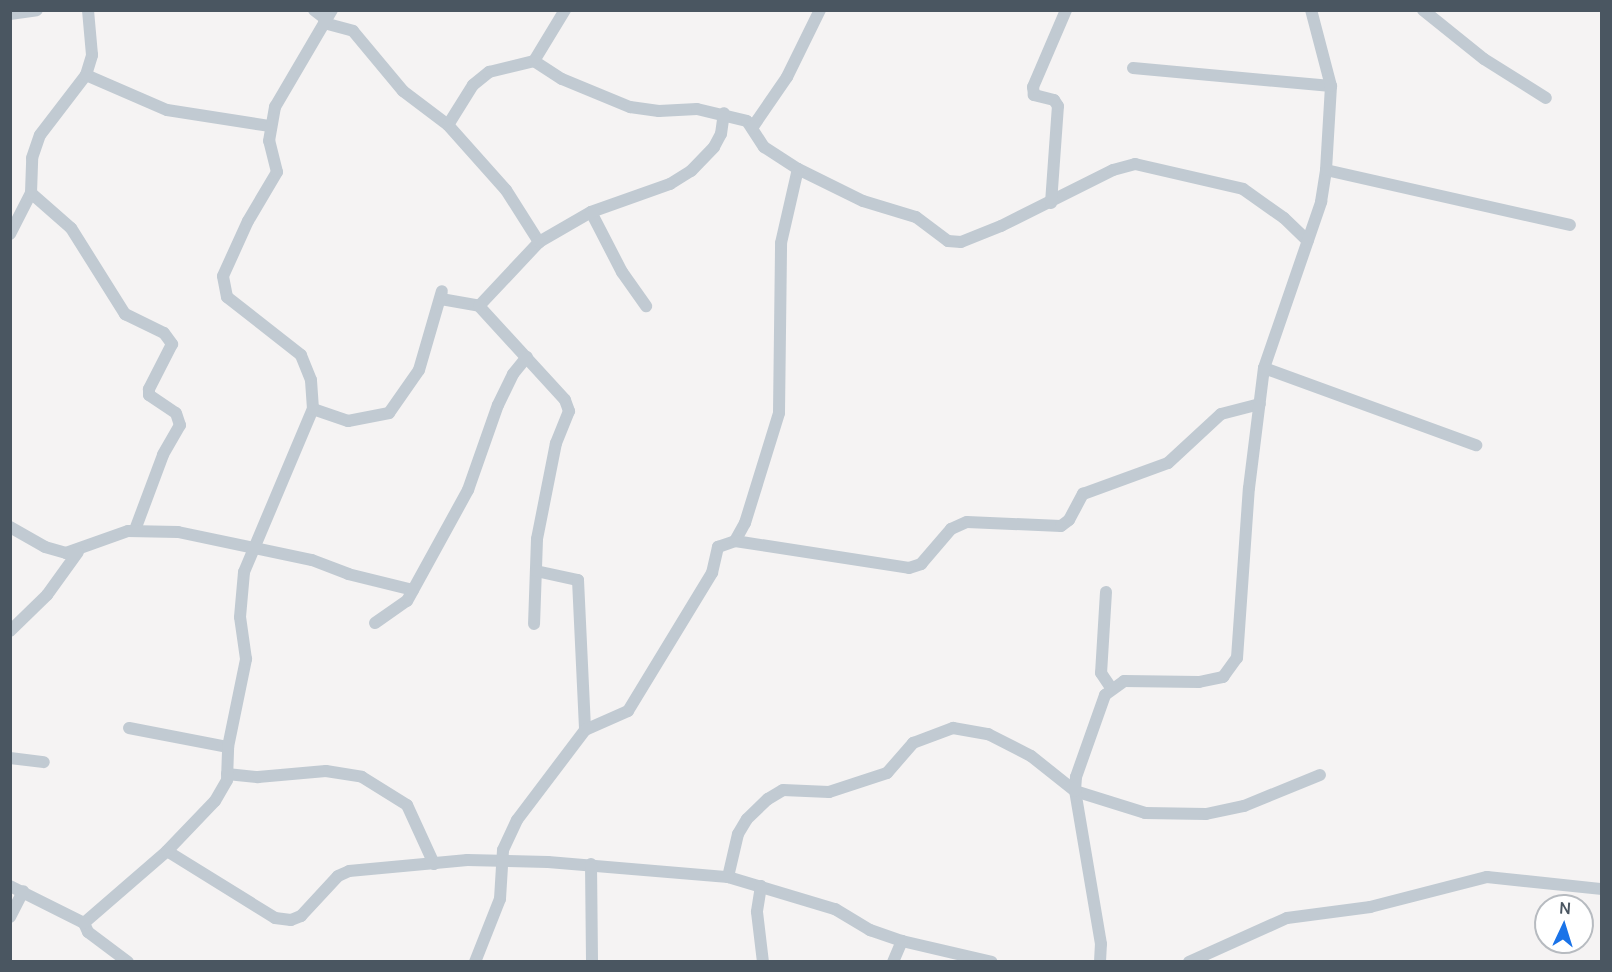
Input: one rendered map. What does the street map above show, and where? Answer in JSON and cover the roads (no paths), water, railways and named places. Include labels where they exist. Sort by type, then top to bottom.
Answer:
[{"type":"street","points":[[10,14],[37,10]]},
{"type":"street","points":[[10,234],[31,193],[32,158],[40,135],[86,75],[92,55],[88,10]]},
{"type":"street","points":[[314,10],[353,31],[403,91],[448,125],[506,190],[539,242]]},
{"type":"street","points":[[448,125],[473,85],[489,72],[534,61],[565,10]]},
{"type":"street","points":[[752,128],[787,77],[820,10]]},
{"type":"street","points":[[1051,203],[1058,106],[1054,100],[1034,95],[1033,87],[1066,10]]},
{"type":"street","points":[[1100,962],[1101,944],[1075,791],[1088,740],[1111,688],[1124,681],[1199,682],[1223,677],[1234,664],[1264,368],[1308,241],[1326,170],[1331,86],[1311,10]]},
{"type":"street","points":[[1423,10],[1485,59],[1546,98]]},
{"type":"street","points":[[84,923],[167,851],[214,801],[227,774],[228,747],[244,680],[240,593],[252,547],[296,456],[313,409],[308,366],[301,355],[227,297],[224,288],[229,259],[277,172],[269,126],[275,106],[328,18]]},
{"type":"street","points":[[534,61],[562,79],[630,107],[724,114],[747,121],[764,147],[798,169],[863,201],[916,217],[948,241],[961,242],[1051,203],[1113,170],[1143,164],[1243,189],[1284,218],[1308,241]]},
{"type":"street","points":[[1133,68],[1331,86]]},
{"type":"street","points":[[86,75],[168,110],[269,126]]},
{"type":"street","points":[[479,306],[539,242],[591,212],[670,184],[691,171],[714,147],[721,134],[724,114]]},
{"type":"street","points":[[735,541],[745,523],[779,413],[781,243],[798,169]]},
{"type":"street","points":[[1326,170],[1570,225]]},
{"type":"street","points":[[31,193],[71,228],[125,314],[164,333],[172,344],[149,389],[149,395],[176,413],[180,425],[163,455],[135,530]]},
{"type":"street","points":[[591,212],[622,272],[645,306]]},
{"type":"street","points":[[313,409],[348,421],[389,413],[419,370],[441,295],[479,306],[566,400],[569,411],[556,442],[537,539],[534,624]]},
{"type":"street","points":[[375,623],[399,608],[413,590],[468,490],[488,428],[513,374],[526,357]]},
{"type":"street","points":[[1264,368],[1476,445]]},
{"type":"street","points":[[475,962],[500,899],[505,860],[503,850],[517,820],[585,730],[628,711],[712,573],[718,547],[735,541],[909,568],[921,564],[951,529],[967,522],[1061,526],[1069,520],[1083,494],[1168,462],[1221,414],[1260,404]]},
{"type":"street","points":[[10,527],[57,552],[78,552],[135,530],[178,532],[312,560],[348,574],[413,590]]},
{"type":"street","points":[[10,631],[48,595],[78,552]]},
{"type":"street","points":[[536,571],[578,580],[585,730]]},
{"type":"street","points":[[1106,592],[1101,673],[1111,688]]},
{"type":"street","points":[[129,728],[228,747]]},
{"type":"street","points":[[728,877],[738,834],[747,819],[775,795],[783,790],[829,792],[886,773],[913,743],[953,728],[988,734],[1020,750],[1075,791],[1146,813],[1206,814],[1244,806],[1320,775]]},
{"type":"street","points":[[10,758],[44,762]]},
{"type":"street","points":[[227,774],[258,777],[327,771],[362,777],[407,805],[434,864]]},
{"type":"street","points":[[167,851],[275,918],[291,920],[301,916],[338,876],[349,871],[505,860],[591,864],[728,877],[835,909],[870,930],[902,941],[992,962]]},
{"type":"street","points":[[591,864],[592,962]]},
{"type":"street","points":[[1189,962],[1287,918],[1370,907],[1487,877],[1602,890]]},
{"type":"street","points":[[10,886],[84,923],[88,932],[128,962]]},
{"type":"street","points":[[761,886],[757,912],[763,962]]},
{"type":"street","points":[[10,917],[23,891]]},
{"type":"street","points":[[893,962],[902,941]]}]
